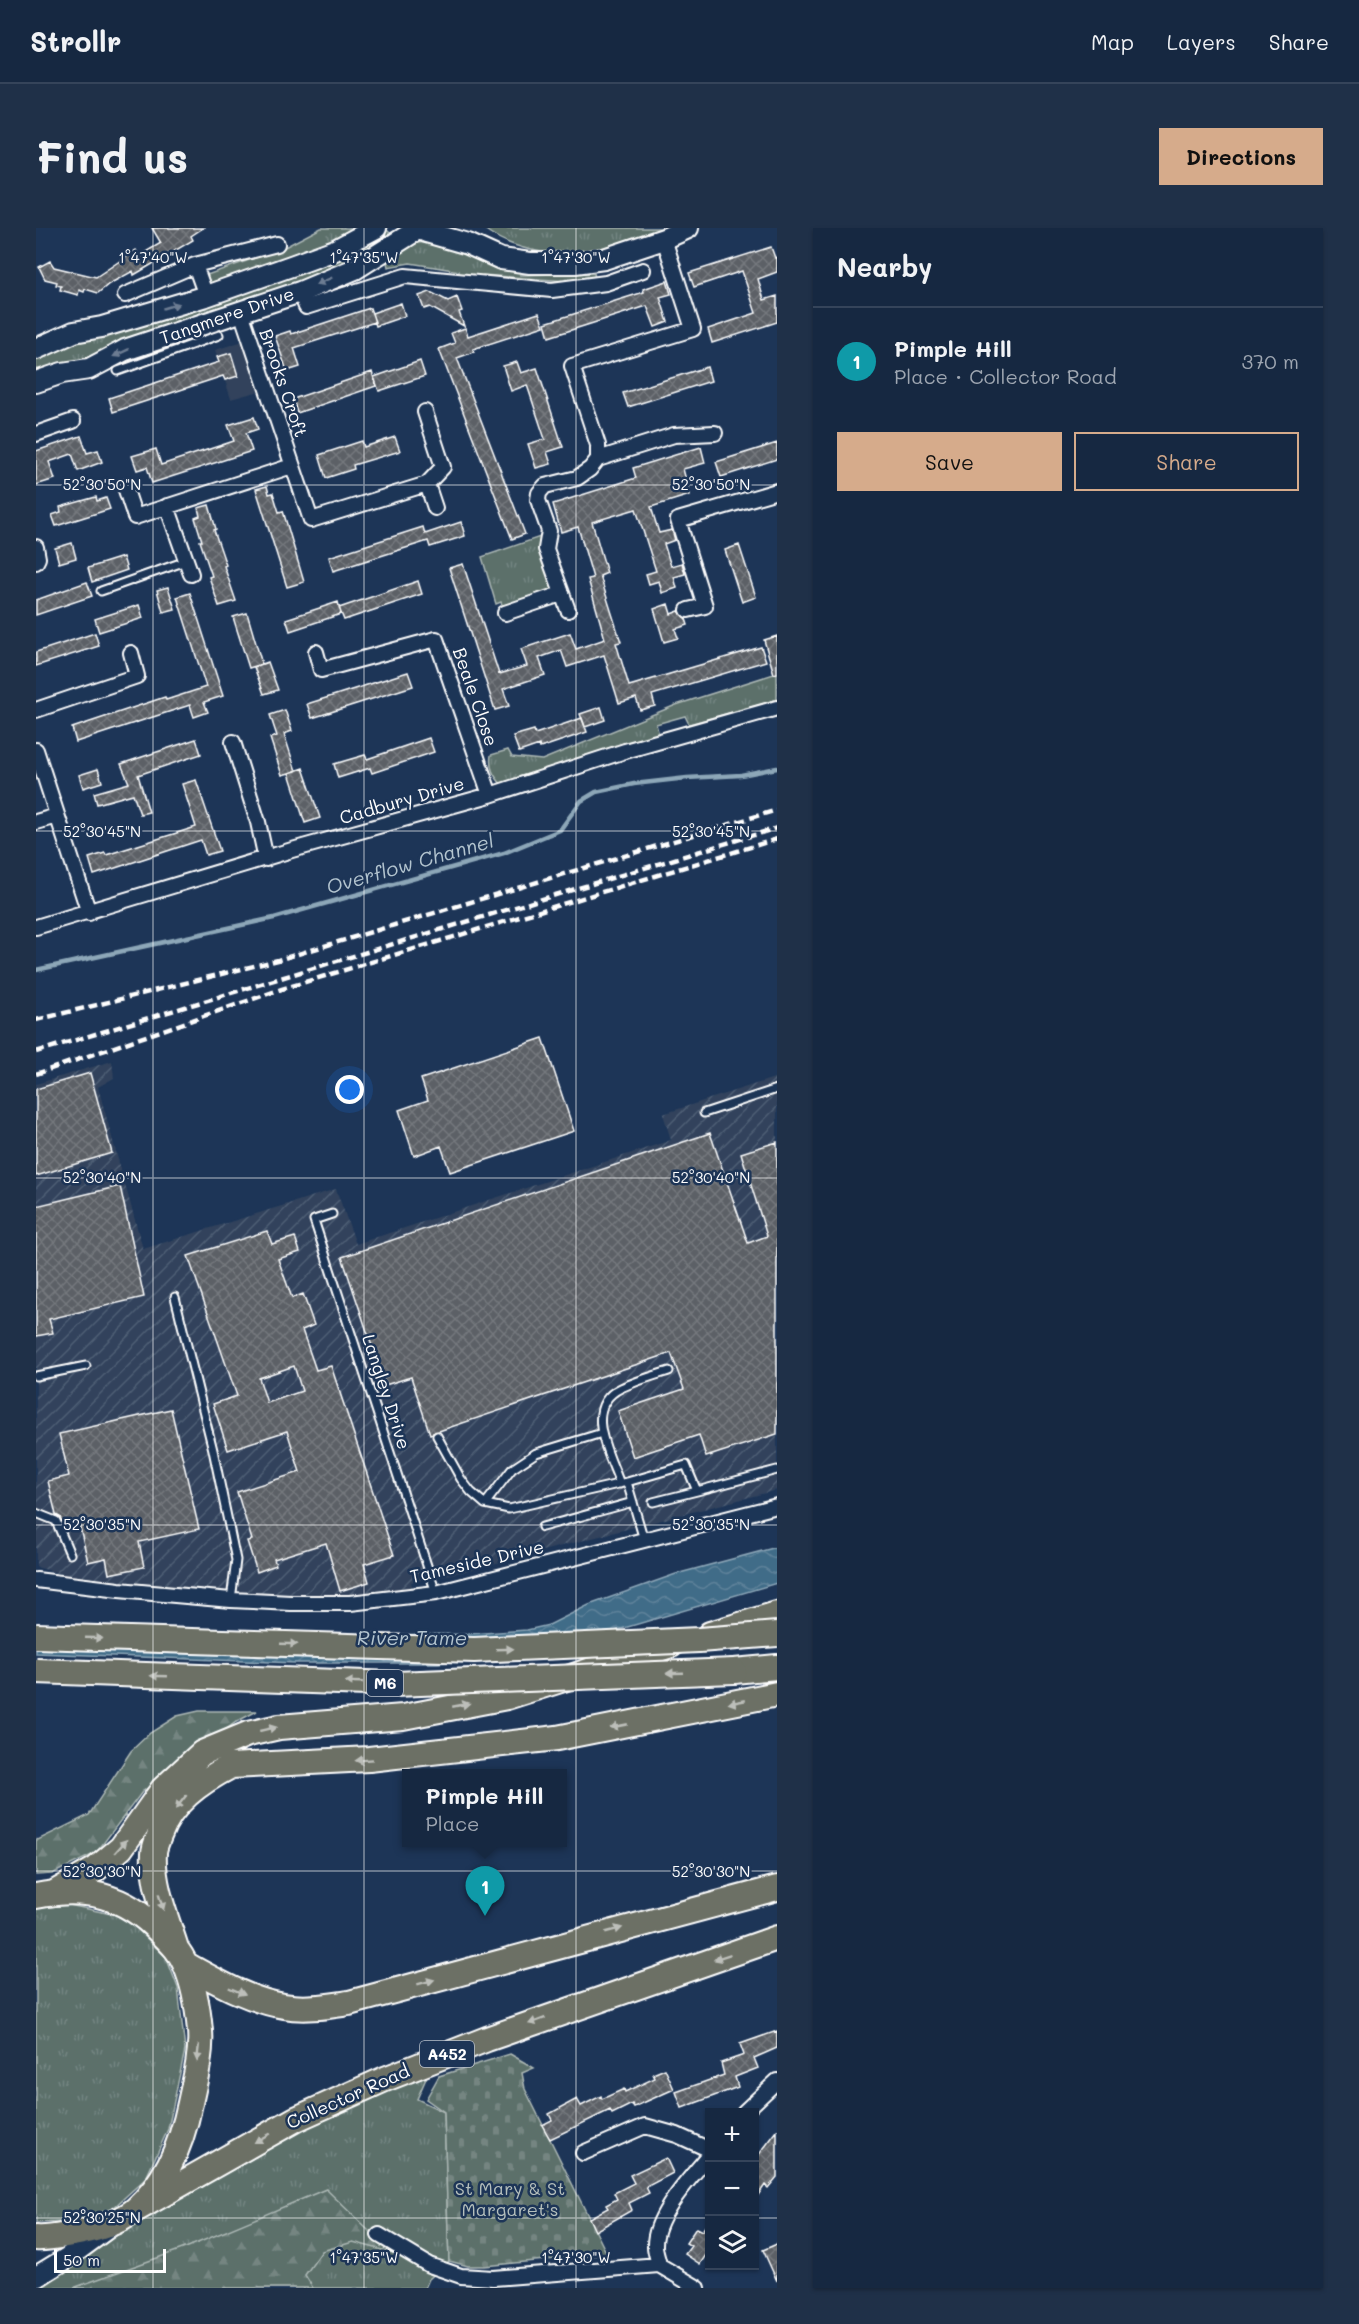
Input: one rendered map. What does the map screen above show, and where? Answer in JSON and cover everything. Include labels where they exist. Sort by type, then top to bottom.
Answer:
[{"type":"highway","points":[[46,1894],[96,1869],[121,1848],[163,1789],[202,1753],[248,1734],[279,1726],[403,1717],[507,1696],[777,1614]]},
{"type":"highway","name":"M6","points":[[36,1636],[474,1650],[699,1640],[777,1634]]},
{"type":"highway","name":"M6","points":[[36,1671],[395,1684],[734,1671],[777,1667]]},
{"type":"highway","points":[[127,2215],[157,2185],[173,2160],[184,2131],[195,2079],[200,2033],[193,1990],[159,1893],[154,1852],[163,1825],[187,1793],[211,1776],[231,1766],[369,1760],[557,1738],[777,1694]]},
{"type":"highway","points":[[46,1894],[95,1895],[114,1899],[132,1907],[146,1917],[181,1956],[242,1994],[284,2006],[320,2007],[349,2003],[777,1888]]},
{"type":"highway","name":"Collector Road","points":[[36,2238],[81,2233],[127,2215],[296,2119],[384,2079],[487,2039],[777,1938]]},
{"type":"street","name":"Tangmere Drive","points":[[36,348],[74,332],[102,327],[206,296],[335,250],[376,228]]},
{"type":"street","points":[[465,228],[495,247],[530,263]]},
{"type":"street","points":[[417,230],[468,244],[501,259],[530,263],[575,263],[604,259],[664,239],[688,228]]},
{"type":"street","name":"Tangmere Drive","points":[[36,382],[62,373],[89,369],[125,350],[162,347],[200,334],[241,312],[300,292],[355,269],[417,230]]},
{"type":"street","points":[[598,459],[598,445],[572,366],[693,329],[664,239]]},
{"type":"street","points":[[125,295],[195,265],[277,244]]},
{"type":"street","points":[[604,259],[606,283]]},
{"type":"street","points":[[195,265],[206,296]]},
{"type":"street","points":[[300,292],[306,307],[405,276],[552,290],[606,283],[643,270]]},
{"type":"street","name":"Brooks Croft","points":[[241,312],[311,520],[427,484]]},
{"type":"street","points":[[425,412],[443,466],[427,484],[435,508]]},
{"type":"street","points":[[36,434],[73,421]]},
{"type":"street","points":[[568,610],[546,549],[549,531],[538,500],[539,492],[545,486],[577,478],[598,459],[674,435],[716,433]]},
{"type":"street","name":"Brooks Croft","points":[[125,487],[135,517],[292,466]]},
{"type":"street","points":[[688,610],[705,606],[678,520],[777,491]]},
{"type":"street","points":[[167,507],[189,568]]},
{"type":"street","points":[[36,547],[38,558],[36,561]]},
{"type":"street","points":[[505,613],[561,594]]},
{"type":"street","name":"Beale Close","points":[[316,652],[321,670],[436,639],[490,795]]},
{"type":"street","points":[[36,710],[137,676],[131,653]]},
{"type":"street","name":"Cadbury Drive","points":[[36,927],[490,795],[625,751],[777,708]]},
{"type":"street","points":[[233,742],[258,822],[266,859]]},
{"type":"street","points":[[36,750],[89,913]]},
{"type":"street","points":[[36,822],[57,816]]},
{"type":"street","name":"Tameside Drive","points":[[36,1580],[231,1600],[291,1604],[350,1603],[436,1593],[777,1506]]},
{"type":"street","points":[[748,2108],[777,2081]]},
{"type":"street","points":[[583,2153],[645,2126],[665,2130],[705,2150]]},
{"type":"street","points":[[659,2265],[655,2247],[659,2225],[705,2159]]},
{"type":"street","points":[[36,2277],[67,2259],[127,2215]]},
{"type":"street","points":[[379,2235],[429,2265],[461,2276],[493,2278],[659,2265],[698,2288]]},
{"type":"lane","points":[[200,334],[219,336]]},
{"type":"lane","points":[[118,371],[162,347]]},
{"type":"lane","points":[[101,591],[189,568]]},
{"type":"lane","points":[[704,1113],[777,1089]]},
{"type":"lane","name":"Langley Drive","points":[[332,1214],[314,1220],[436,1593]]},
{"type":"lane","points":[[175,1297],[213,1450],[236,1560],[231,1600]]},
{"type":"lane","points":[[36,1376],[86,1365]]},
{"type":"lane","points":[[644,1540],[633,1502],[602,1433],[599,1418],[602,1405],[618,1389],[669,1371]]},
{"type":"lane","points":[[485,1504],[512,1469],[536,1453],[602,1433]]},
{"type":"lane","points":[[437,1436],[461,1479],[485,1504],[509,1509],[623,1483],[686,1465],[697,1491]]},
{"type":"lane","points":[[654,1502],[777,1470]]},
{"type":"lane","points":[[542,1527],[633,1502]]},
{"type":"lane","points":[[36,1513],[56,1521],[70,1554]]},
{"type":"shaded area","points":[[243,341],[260,391],[231,399],[215,350]]},
{"type":"shaded area","points":[[112,1061],[114,1078],[98,1087],[143,1249],[336,1189],[356,1244],[671,1140],[663,1114],[777,1077],[777,1490],[462,1572],[411,1582],[413,1589],[340,1600],[244,1596],[95,1583],[36,1567],[36,1084]]},
{"type":"green space","points":[[321,228],[362,228],[346,240],[208,287],[204,276],[281,249]]},
{"type":"green space","points":[[385,228],[395,238],[333,272],[91,363],[36,375],[36,356],[64,342],[318,266]]},
{"type":"green space","points":[[483,228],[669,228],[626,247],[571,254],[533,250],[516,245]]},
{"type":"green space","points":[[432,242],[520,269],[520,275],[594,273],[595,278],[568,285],[567,281],[483,275],[479,280],[459,277],[459,271],[410,263],[388,267],[386,257],[416,243]]},
{"type":"green space","points":[[540,537],[539,548],[553,584],[553,590],[503,607],[501,602],[496,604],[482,557]]},
{"type":"green space","points":[[777,673],[777,700],[689,724],[685,716],[656,724],[659,735],[518,777],[515,782],[502,785],[492,771],[491,755],[508,750],[512,757],[542,760],[676,705]]},
{"type":"green space","points":[[199,1711],[257,1711],[236,1722],[142,1792],[96,1853],[52,1874],[36,1875],[36,1839],[89,1815],[131,1751],[150,1733],[177,1716]]},
{"type":"green space","points":[[69,1905],[116,1915],[134,1926],[166,1957],[178,1988],[185,2050],[168,2129],[146,2178],[113,2208],[79,2221],[36,2223],[36,1908]]},
{"type":"green space","name":"St Mary & St Margaret's","points":[[510,2054],[534,2068],[522,2073],[525,2089],[607,2254],[484,2266],[468,2266],[449,2261],[444,2112],[426,2099],[439,2076]]},
{"type":"green space","points":[[428,2074],[417,2099],[444,2112],[449,2261],[429,2279],[425,2288],[42,2288],[117,2232],[343,2105]]},
{"type":"green space","points":[[326,2189],[370,2232],[397,2254],[353,2242],[322,2251],[305,2275],[313,2288],[73,2288],[188,2247]]},
{"type":"water","name":"River Tame","points":[[777,1547],[777,1583],[536,1654],[438,1663],[296,1663],[36,1653],[36,1623],[86,1629],[359,1635],[469,1634],[527,1630],[549,1625],[589,1605],[676,1574]]},
{"type":"building","points":[[152,228],[203,228],[191,236],[193,240],[134,275],[133,271],[109,284],[98,293],[85,289],[84,292],[79,290],[78,295],[60,290],[61,286],[56,285],[57,282],[45,279],[39,267],[50,261],[54,267],[96,277],[136,250],[139,256],[161,243]]},
{"type":"building","points":[[771,247],[775,258],[777,257],[777,272],[758,279],[764,300],[777,296],[777,322],[712,343],[708,329],[756,313],[742,271],[694,287],[689,273]]},
{"type":"building","points":[[667,281],[671,294],[660,297],[668,322],[655,327],[647,306],[549,337],[545,323],[644,292],[643,289]]},
{"type":"building","points":[[430,292],[448,301],[457,297],[464,326],[430,307],[424,309],[419,296]]},
{"type":"building","points":[[401,303],[405,316],[376,326],[372,313]]},
{"type":"building","points":[[370,308],[375,322],[294,348],[300,367],[287,371],[275,336],[290,331],[291,334]]},
{"type":"building","points":[[539,313],[544,326],[473,349],[474,352],[457,358],[525,534],[512,539],[439,349],[455,343],[451,333],[465,328],[468,336]]},
{"type":"building","points":[[231,353],[238,376],[225,380],[223,376],[113,412],[109,398],[219,362],[217,357]]},
{"type":"building","points":[[420,361],[425,376],[379,391],[374,377]]},
{"type":"building","points":[[517,362],[521,373],[537,368],[563,447],[547,452],[551,464],[536,468],[528,444],[545,439],[527,385],[511,391],[503,366]]},
{"type":"building","points":[[707,367],[711,381],[628,407],[623,393]]},
{"type":"building","points":[[372,372],[376,386],[297,413],[293,399]]},
{"type":"building","points":[[254,417],[258,429],[246,433],[252,451],[152,483],[147,467],[137,470],[132,456],[156,449],[161,465],[234,441],[228,425]]},
{"type":"building","points":[[81,436],[87,453],[98,450],[102,462],[78,471],[72,454],[49,462],[55,479],[36,485],[36,451]]},
{"type":"building","points":[[395,437],[400,451],[353,465],[354,469],[326,478],[319,455],[362,441],[364,447]]},
{"type":"building","points":[[777,443],[777,459],[721,477],[716,462]]},
{"type":"building","points":[[701,447],[705,463],[683,469],[690,495],[651,507],[659,533],[672,530],[675,540],[664,544],[671,566],[682,563],[685,574],[674,577],[677,588],[662,593],[659,581],[649,584],[646,574],[656,571],[636,509],[592,522],[607,573],[600,576],[621,642],[616,643],[629,686],[761,647],[766,661],[652,695],[655,706],[640,710],[636,698],[619,703],[604,655],[567,667],[561,650],[539,658],[545,675],[503,689],[509,706],[495,710],[449,568],[463,564],[499,674],[527,666],[521,649],[570,633],[576,649],[605,639],[588,579],[593,578],[578,527],[561,532],[553,504],[636,478],[633,468]]},
{"type":"building","points":[[267,486],[269,494],[273,493],[279,512],[283,511],[304,582],[287,587],[256,489]]},
{"type":"building","points":[[96,497],[97,501],[106,498],[110,509],[56,526],[52,515],[61,512],[60,507]]},
{"type":"building","points":[[209,505],[216,529],[214,530],[226,565],[224,566],[236,601],[219,606],[209,577],[212,576],[195,518],[200,516],[198,508]]},
{"type":"building","points":[[461,522],[465,536],[430,547],[428,541],[333,571],[329,557],[423,527],[425,534]]},
{"type":"building","points":[[72,543],[76,558],[59,563],[55,548]]},
{"type":"building","points":[[739,545],[756,597],[742,602],[725,550]]},
{"type":"building","points":[[123,557],[127,570],[92,582],[88,568]]},
{"type":"building","points":[[418,581],[422,594],[344,620],[339,608]]},
{"type":"building","points":[[87,582],[92,596],[36,615],[36,600]]},
{"type":"building","points":[[168,587],[175,609],[163,612],[157,590]]},
{"type":"building","points":[[190,593],[223,696],[204,702],[208,712],[194,717],[190,705],[76,742],[72,728],[165,697],[166,700],[206,687],[177,597]]},
{"type":"building","points":[[338,602],[341,614],[290,631],[286,619]]},
{"type":"building","points":[[668,604],[671,614],[679,611],[688,625],[675,629],[678,638],[664,642],[654,609]]},
{"type":"building","points":[[139,605],[143,618],[99,632],[95,619]]},
{"type":"building","points":[[247,613],[262,664],[249,668],[233,617]]},
{"type":"building","points":[[95,633],[99,646],[36,666],[36,652]]},
{"type":"building","points":[[777,636],[777,673],[774,674],[764,640]]},
{"type":"building","points":[[268,662],[278,690],[264,694],[254,667]]},
{"type":"building","points":[[408,672],[413,686],[312,718],[307,704]]},
{"type":"building","points":[[601,707],[605,720],[585,727],[580,714]]},
{"type":"building","points":[[285,710],[292,731],[284,734],[296,771],[282,775],[270,738],[277,736],[270,715]]},
{"type":"building","points":[[582,718],[587,732],[540,748],[539,745],[519,752],[513,736],[534,730],[535,734]]},
{"type":"building","points":[[429,738],[434,752],[372,773],[370,768],[338,778],[334,764],[365,755],[367,759]]},
{"type":"building","points":[[196,739],[201,754],[138,775],[149,812],[140,814],[133,794],[97,804],[94,793],[129,783],[121,764]]},
{"type":"building","points":[[303,768],[320,818],[305,823],[289,773]]},
{"type":"building","points":[[98,769],[102,782],[83,788],[79,775]]},
{"type":"building","points":[[196,780],[220,851],[206,855],[201,840],[94,875],[89,858],[105,853],[106,855],[196,827],[182,784]]},
{"type":"building","points":[[543,1038],[574,1131],[450,1172],[441,1146],[414,1156],[399,1110],[428,1100],[421,1079]]},
{"type":"building","points":[[90,1073],[112,1153],[36,1176],[36,1089]]},
{"type":"building","points":[[710,1133],[748,1243],[767,1236],[741,1153],[777,1142],[777,1434],[706,1457],[699,1435],[633,1457],[618,1411],[684,1389],[671,1353],[430,1434],[411,1377],[385,1385],[342,1257]]},
{"type":"building","points":[[120,1186],[144,1297],[49,1319],[53,1333],[36,1336],[36,1206]]},
{"type":"building","points":[[267,1231],[272,1244],[295,1237],[300,1252],[278,1259],[292,1298],[303,1294],[314,1325],[302,1330],[316,1370],[331,1366],[394,1555],[364,1564],[369,1582],[340,1591],[326,1543],[274,1559],[276,1565],[257,1572],[247,1541],[252,1540],[237,1492],[300,1472],[287,1431],[228,1450],[213,1404],[237,1396],[188,1256]],"holes":[[[294,1366],[302,1391],[267,1403],[259,1378]]]},
{"type":"building","points":[[171,1409],[199,1529],[139,1542],[144,1567],[109,1574],[106,1558],[88,1562],[79,1523],[64,1527],[60,1517],[56,1515],[48,1481],[69,1476],[59,1434]]},
{"type":"building","points":[[777,2031],[777,2048],[754,2058],[758,2068],[735,2077],[738,2087],[682,2108],[676,2092],[724,2075],[721,2063],[744,2055],[740,2044]]},
{"type":"building","points":[[665,2069],[674,2089],[634,2107],[632,2104],[612,2114],[610,2110],[550,2139],[542,2125],[552,2120],[549,2114],[577,2099],[581,2106],[601,2096],[602,2099],[624,2089],[625,2092],[655,2078],[653,2074]]},
{"type":"building","points":[[777,2131],[777,2177],[768,2188],[765,2185],[759,2194],[759,2162],[759,2154]]},
{"type":"building","points":[[666,2158],[673,2173],[646,2187],[649,2193],[629,2203],[632,2210],[595,2231],[589,2218],[608,2208],[606,2205],[617,2199],[614,2193],[634,2183],[630,2175]]},
{"type":"building","points":[[705,2226],[705,2256],[700,2264],[685,2254],[691,2246],[686,2243],[696,2228],[702,2231]]},
{"type":"building","points":[[777,2244],[777,2281],[763,2250]]},
{"type":"waterway","name":"Overflow Channel","points":[[36,970],[274,918],[504,853],[560,830],[581,801],[596,792],[634,784],[741,775],[777,768]]},
{"type":"railway","points":[[36,1020],[278,960],[777,810]]},
{"type":"railway","points":[[36,1052],[777,828]]},
{"type":"railway","points":[[36,1074],[282,989],[777,839]]},
{"type":"place","name":"Pimple Hill","points":[[485,1916]]}]
